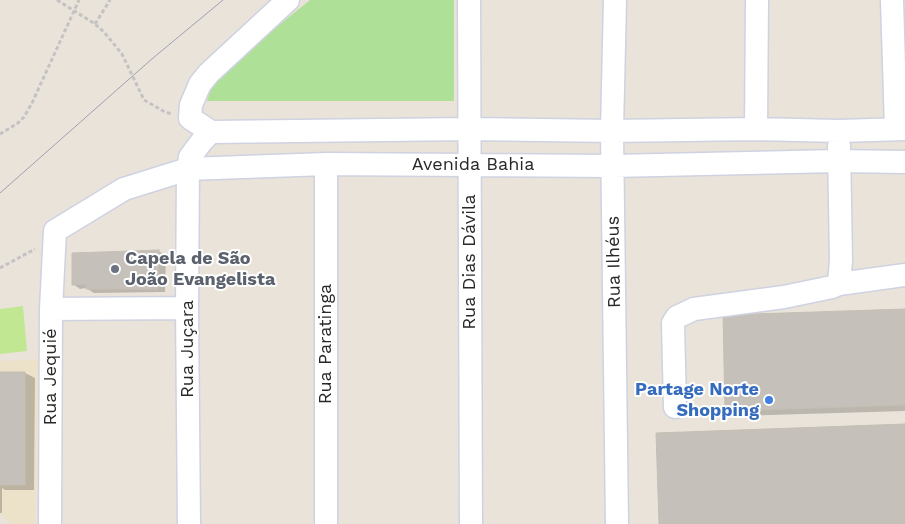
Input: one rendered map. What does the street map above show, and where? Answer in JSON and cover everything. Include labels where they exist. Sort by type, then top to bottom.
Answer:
[{"type":"street","points":[[212,132],[191,112],[200,84],[209,73],[288,0]]},
{"type":"street","name":"Rua Dias Dávila","points":[[469,0],[471,524]]},
{"type":"street","name":"Rua Ilhéus","points":[[615,0],[612,131],[617,524]]},
{"type":"street","points":[[756,129],[757,0]]},
{"type":"street","points":[[892,0],[900,129]]},
{"type":"street","name":"Avenida Bahia","points":[[212,132],[470,129],[612,131],[756,129],[840,131],[900,129]]},
{"type":"street","points":[[839,284],[841,260],[838,160],[840,131]]},
{"type":"street","name":"Rua Juçara","points":[[189,524],[188,169],[190,157],[202,141],[212,132]]},
{"type":"street","name":"Avenida Bahia","points":[[54,235],[124,189],[188,169],[326,164],[613,166],[838,160],[905,162]]},
{"type":"street","name":"Rua Paratinga","points":[[326,164],[326,524]]},
{"type":"street","name":"Rua Jequié","points":[[50,524],[51,308],[54,235]]},
{"type":"street","points":[[675,407],[673,323],[677,317],[694,309],[784,297],[839,284],[905,275]]},
{"type":"street","points":[[51,308],[187,308]]},
{"type":"path","points":[[57,0],[95,24],[110,39],[122,54],[144,100],[165,112],[191,112]]},
{"type":"path","points":[[0,134],[24,117],[79,0]]},
{"type":"path","points":[[95,24],[110,0]]},
{"type":"path","points":[[0,268],[54,235]]},
{"type":"shaded area","points":[[38,359],[35,524],[10,524],[0,513],[0,361]]},
{"type":"green space","points":[[310,0],[454,0],[454,101],[207,101],[215,77]]},
{"type":"green space","points":[[23,306],[27,351],[0,354],[0,309]]},
{"type":"building","name":"Capela de São João Evangelista","points":[[159,250],[158,289],[86,289],[86,284],[72,285],[72,253]]},
{"type":"building","name":"Partage Norte Shopping","points":[[905,309],[905,405],[725,411],[723,315]]},
{"type":"building","points":[[0,372],[25,372],[25,485],[0,485]]},
{"type":"building","name":"Partage Norte Shopping","points":[[905,424],[905,524],[659,524],[656,433]]},
{"type":"tram line","points":[[0,193],[153,58],[223,0]]},
{"type":"place","name":"Capela de São João Evangelista","points":[[115,269]]},
{"type":"place","name":"Partage Norte Shopping","points":[[769,400]]}]
